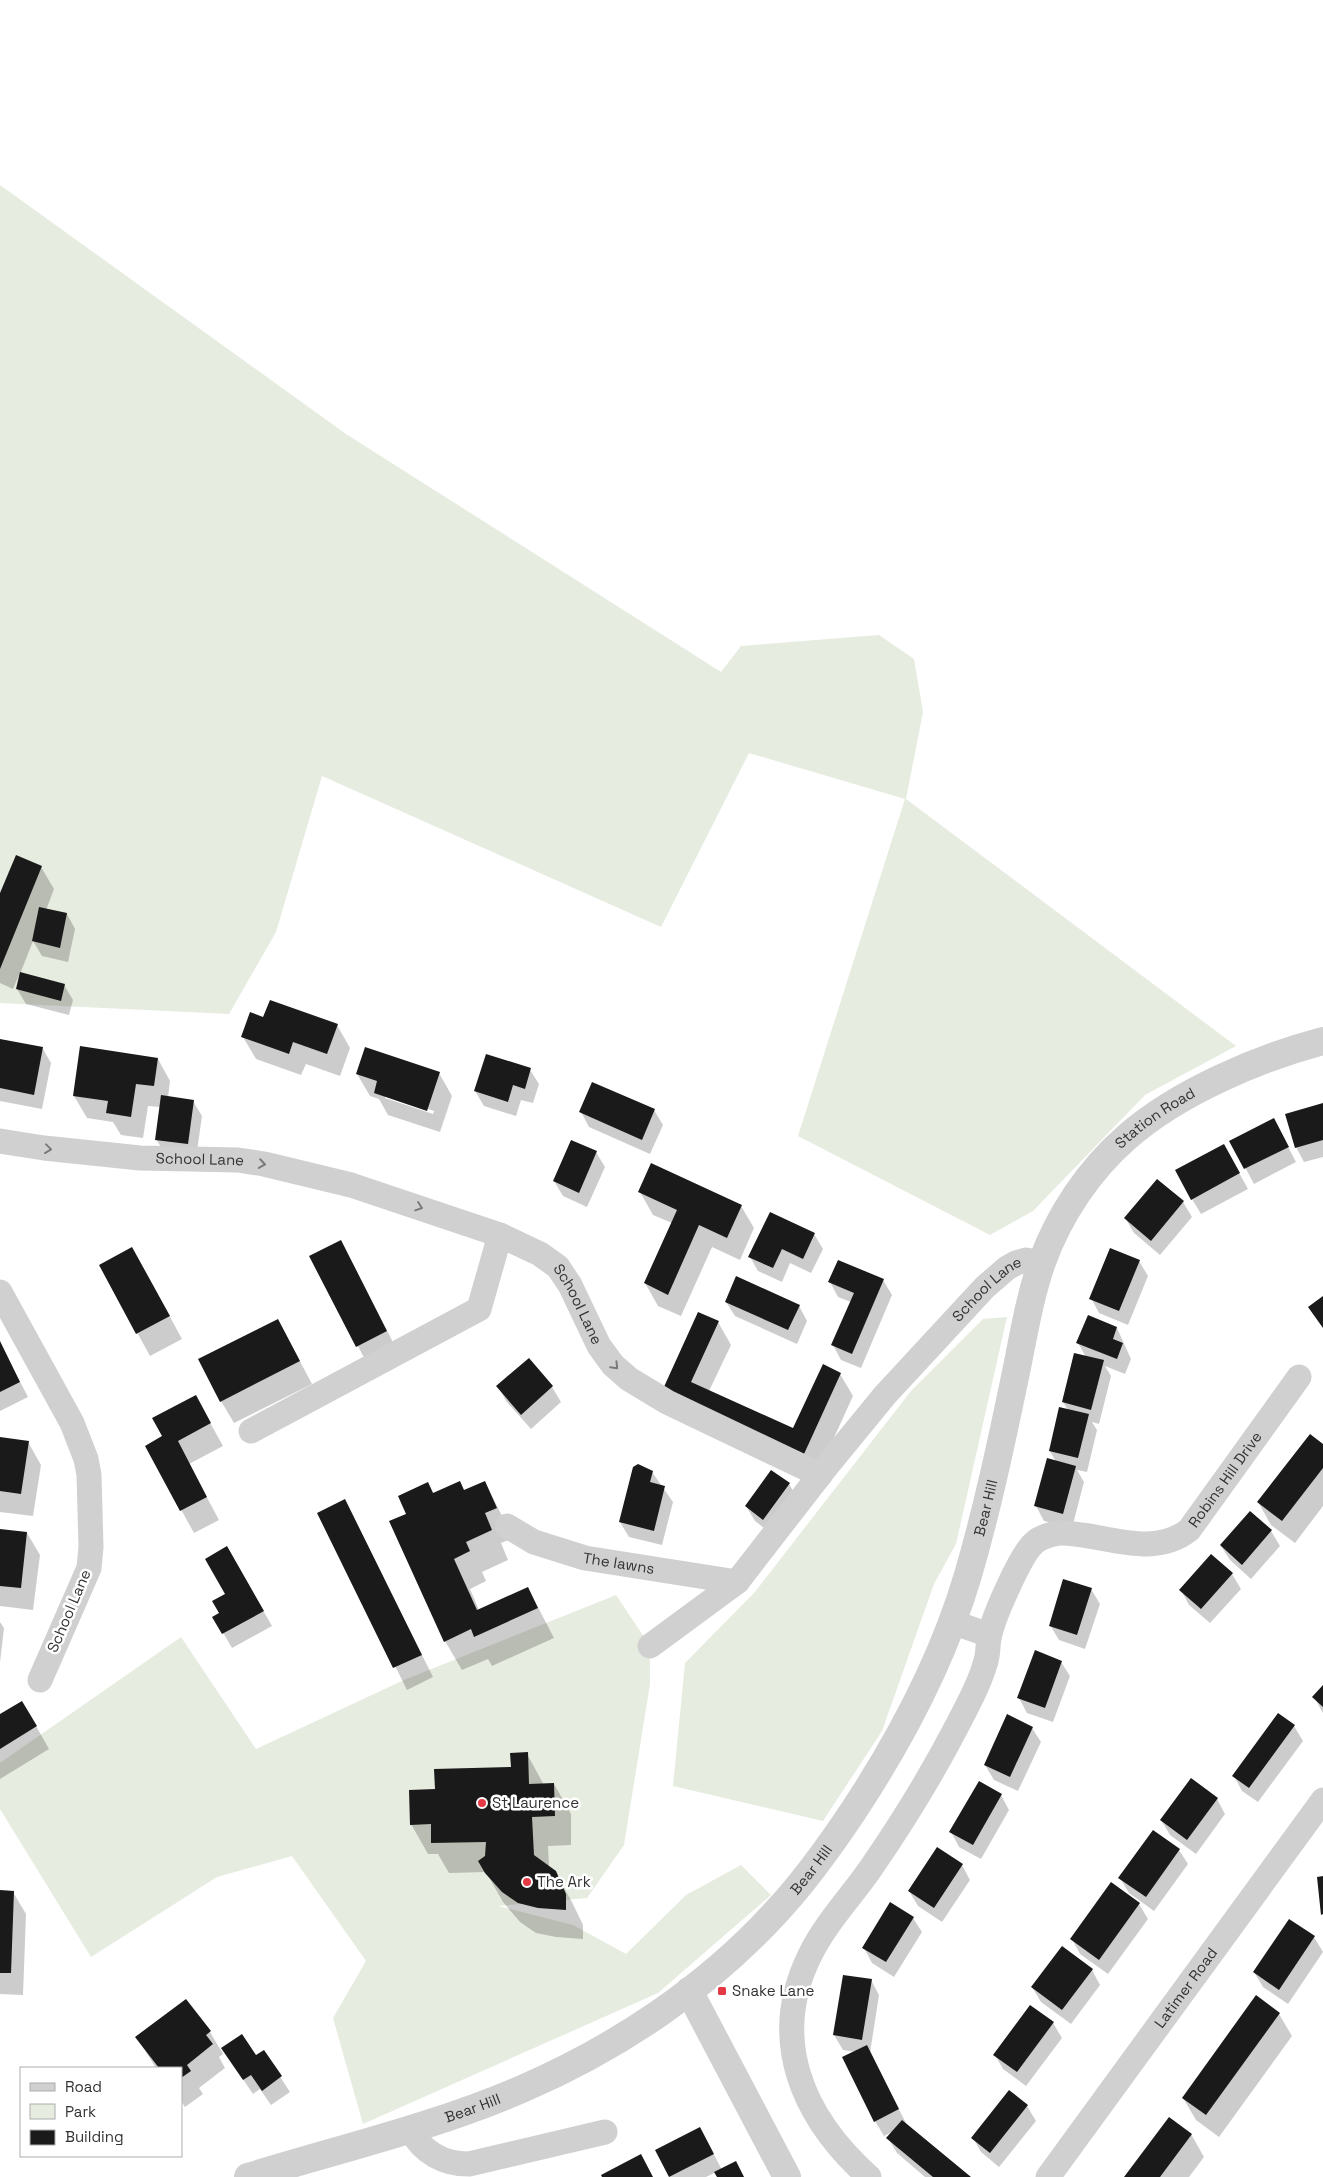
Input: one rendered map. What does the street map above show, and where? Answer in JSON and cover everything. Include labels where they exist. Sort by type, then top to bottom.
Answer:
[{"type":"street","name":"Station Road","points":[[1042,1263],[1060,1222],[1093,1171],[1128,1136],[1166,1108],[1212,1083],[1240,1070],[1323,1041]]},
{"type":"street","name":"School Lane","points":[[0,1141],[44,1148],[140,1158],[238,1160],[264,1164],[351,1185],[500,1236],[540,1254],[558,1267],[570,1285],[599,1346],[613,1365],[629,1379],[667,1402],[820,1475],[885,1395],[985,1287],[1007,1268],[1016,1263],[1026,1260],[1042,1263]]},
{"type":"street","points":[[250,1431],[480,1309],[500,1236]]},
{"type":"street","name":"Bear Hill","points":[[248,2177],[410,2129],[518,2091],[557,2073],[604,2048],[689,1991],[734,1954],[776,1913],[803,1882],[838,1835],[901,1734],[925,1688],[952,1622],[985,1511],[1042,1263]]},
{"type":"street","name":"School Lane","points":[[0,1292],[72,1422],[86,1459],[89,1474],[91,1547],[89,1568],[40,1680]]},
{"type":"street","name":"Robins Hill Drive","points":[[869,2177],[846,2155],[828,2133],[813,2112],[804,2093],[797,2074],[793,2053],[792,2035],[796,1997],[802,1976],[814,1948],[893,1835],[934,1769],[980,1678],[986,1662],[990,1635],[1027,1550],[1035,1541],[1046,1536],[1069,1533],[1145,1544],[1165,1542],[1182,1535],[1189,1530],[1249,1449],[1299,1377]]},
{"type":"street","points":[[650,1646],[737,1582],[820,1475]]},
{"type":"street","name":"The lawns","points":[[507,1526],[534,1542],[585,1558],[737,1582]]},
{"type":"street","points":[[952,1622],[990,1635]]},
{"type":"street","name":"Latimer Road","points":[[1048,2177],[1323,1800]]},
{"type":"street","points":[[689,1991],[787,2177]]},
{"type":"street","points":[[410,2129],[415,2139],[432,2154],[456,2164],[469,2164],[605,2132]]},
{"type":"green space","points":[[0,185],[346,434],[721,672],[741,646],[879,635],[914,659],[923,712],[906,799],[1236,1046],[1145,1095],[1033,1211],[990,1235],[798,1136],[905,799],[749,753],[661,927],[322,776],[276,932],[229,1014],[0,1003]]},
{"type":"green space","points":[[1007,1317],[956,1544],[934,1584],[882,1731],[823,1821],[673,1786],[685,1663],[754,1593],[911,1391],[983,1319]]},
{"type":"green space","points":[[616,1595],[650,1646],[650,1684],[624,1845],[587,1898],[498,1906],[573,1925],[626,1954],[686,1895],[741,1865],[771,1895],[658,1993],[363,2124],[333,2018],[366,1961],[292,1856],[217,1877],[91,1957],[0,1809],[0,1763],[181,1637],[256,1749],[404,1680]]},
{"type":"building","points":[[16,855],[42,866],[0,969],[0,893]]},
{"type":"building","points":[[39,907],[67,913],[60,948],[32,941]]},
{"type":"building","points":[[20,972],[65,984],[61,1001],[16,989]]},
{"type":"building","points":[[270,1000],[338,1024],[327,1054],[293,1042],[289,1054],[241,1037],[250,1012],[263,1017]]},
{"type":"building","points":[[0,1039],[43,1047],[34,1095],[0,1088]]},
{"type":"building","points":[[80,1046],[158,1058],[154,1086],[136,1084],[131,1117],[106,1113],[108,1101],[73,1096]]},
{"type":"building","points":[[365,1047],[440,1072],[427,1111],[374,1093],[377,1081],[356,1074]]},
{"type":"building","points":[[486,1054],[531,1068],[525,1089],[513,1085],[508,1102],[474,1091]]},
{"type":"building","points":[[592,1082],[655,1109],[642,1140],[579,1112]]},
{"type":"building","points":[[161,1095],[194,1100],[188,1144],[155,1140]]},
{"type":"building","points":[[1323,1103],[1323,1140],[1295,1148],[1285,1114]]},
{"type":"building","points":[[1274,1118],[1289,1147],[1244,1169],[1229,1141]]},
{"type":"building","points":[[571,1140],[597,1151],[579,1193],[553,1181]]},
{"type":"building","points":[[1224,1144],[1240,1173],[1191,1200],[1175,1170]]},
{"type":"building","points":[[651,1163],[742,1205],[727,1238],[699,1225],[668,1295],[644,1283],[677,1210],[638,1192]]},
{"type":"building","points":[[1157,1179],[1184,1201],[1151,1241],[1124,1218]]},
{"type":"building","points":[[770,1212],[815,1233],[803,1259],[782,1249],[773,1268],[748,1257]]},
{"type":"building","points":[[341,1240],[387,1331],[356,1347],[309,1256]]},
{"type":"building","points":[[132,1247],[170,1316],[136,1334],[99,1265]]},
{"type":"building","points":[[1110,1248],[1140,1260],[1119,1311],[1089,1299]]},
{"type":"building","points":[[838,1260],[884,1279],[852,1354],[831,1345],[854,1293],[828,1282]]},
{"type":"building","points":[[736,1276],[800,1305],[788,1330],[725,1302]]},
{"type":"building","points":[[1323,1296],[1323,1328],[1308,1307]]},
{"type":"building","points":[[698,1312],[719,1321],[691,1382],[793,1428],[823,1364],[841,1373],[804,1454],[663,1389]]},
{"type":"building","points":[[1088,1315],[1117,1327],[1113,1339],[1123,1343],[1117,1359],[1076,1343]]},
{"type":"building","points":[[278,1319],[300,1361],[220,1402],[198,1359]]},
{"type":"building","points":[[0,1341],[20,1382],[0,1392]]},
{"type":"building","points":[[1074,1353],[1104,1360],[1091,1410],[1062,1402]]},
{"type":"building","points":[[529,1358],[553,1386],[521,1415],[496,1386]]},
{"type":"building","points":[[196,1395],[211,1423],[178,1441],[207,1497],[180,1511],[145,1446],[162,1436],[152,1418]]},
{"type":"building","points":[[1059,1407],[1089,1414],[1078,1458],[1049,1451]]},
{"type":"building","points":[[1310,1434],[1323,1444],[1323,1468],[1282,1521],[1257,1502]]},
{"type":"building","points":[[0,1437],[29,1441],[21,1494],[0,1491]]},
{"type":"building","points":[[1047,1458],[1076,1466],[1063,1514],[1034,1506]]},
{"type":"building","points":[[638,1464],[653,1471],[650,1482],[665,1486],[654,1531],[619,1522],[633,1467]]},
{"type":"building","points":[[771,1470],[790,1483],[763,1520],[745,1506]]},
{"type":"building","points":[[460,1481],[464,1490],[485,1481],[497,1508],[485,1513],[492,1530],[466,1542],[470,1551],[454,1559],[477,1610],[528,1587],[538,1608],[474,1637],[471,1629],[444,1642],[389,1521],[406,1514],[398,1496],[428,1482],[433,1493]]},
{"type":"building","points":[[345,1499],[422,1655],[393,1668],[317,1513]]},
{"type":"building","points":[[1250,1511],[1272,1530],[1242,1565],[1220,1545]]},
{"type":"building","points":[[0,1529],[27,1532],[21,1588],[0,1586]]},
{"type":"building","points":[[227,1546],[264,1611],[222,1634],[212,1617],[219,1613],[212,1601],[225,1594],[205,1559]]},
{"type":"building","points":[[1211,1554],[1233,1573],[1201,1609],[1179,1590]]},
{"type":"building","points":[[1063,1579],[1092,1588],[1077,1635],[1049,1626]]},
{"type":"building","points":[[1035,1650],[1062,1661],[1045,1708],[1017,1698]]},
{"type":"building","points":[[1323,1685],[1323,1707],[1312,1697]]},
{"type":"building","points":[[22,1701],[37,1726],[0,1749],[0,1714]]},
{"type":"building","points":[[1278,1713],[1295,1725],[1249,1788],[1232,1776]]},
{"type":"building","points":[[1007,1714],[1033,1727],[1010,1777],[984,1765]]},
{"type":"building","name":"St Laurence","points":[[528,1752],[529,1784],[554,1783],[555,1816],[532,1817],[534,1855],[556,1871],[566,1894],[566,1910],[538,1908],[518,1903],[502,1892],[485,1873],[478,1861],[485,1856],[486,1842],[431,1843],[431,1824],[410,1825],[409,1790],[435,1789],[434,1769],[511,1767],[510,1753]]},
{"type":"building","points":[[1191,1778],[1218,1798],[1187,1840],[1160,1820]]},
{"type":"building","points":[[979,1781],[1002,1794],[973,1845],[949,1832]]},
{"type":"building","points":[[1153,1830],[1180,1849],[1146,1897],[1118,1878]]},
{"type":"building","points":[[937,1847],[963,1864],[934,1908],[908,1891]]},
{"type":"building","points":[[1323,1876],[1323,1914],[1321,1915],[1317,1877]]},
{"type":"building","points":[[1111,1882],[1140,1903],[1099,1960],[1070,1939]]},
{"type":"building","points":[[0,1890],[14,1891],[11,1973],[0,1973]]},
{"type":"building","points":[[890,1902],[914,1917],[886,1962],[862,1948]]},
{"type":"building","points":[[1289,1919],[1315,1936],[1279,1990],[1253,1972]]},
{"type":"building","points":[[1062,1946],[1093,1969],[1062,2010],[1031,1987]]},
{"type":"building","points":[[843,1975],[872,1979],[862,2040],[833,2035]]},
{"type":"building","points":[[1256,1995],[1280,2013],[1206,2115],[1182,2098]]},
{"type":"building","points":[[186,1999],[211,2031],[206,2035],[213,2044],[187,2065],[191,2071],[182,2077],[182,2067],[158,2067],[135,2037]]},
{"type":"building","points":[[1030,2005],[1054,2022],[1017,2072],[993,2055]]},
{"type":"building","points":[[242,2034],[256,2055],[264,2050],[282,2076],[262,2091],[251,2075],[243,2080],[221,2048]]},
{"type":"building","points":[[867,2045],[899,2109],[874,2122],[842,2057]]},
{"type":"building","points":[[1009,2090],[1028,2105],[990,2153],[971,2138]]},
{"type":"building","points":[[1169,2117],[1192,2134],[1160,2177],[1124,2177]]},
{"type":"building","points":[[902,2120],[971,2177],[933,2177],[886,2138]]},
{"type":"building","points":[[700,2127],[714,2154],[669,2177],[655,2150]]},
{"type":"building","points":[[641,2154],[653,2177],[602,2177],[601,2175]]},
{"type":"building","points":[[736,2161],[744,2177],[717,2177],[714,2172]]},
{"type":"place","name":"St Laurence","points":[[482,1803]]},
{"type":"place","name":"The Ark","points":[[527,1882]]},
{"type":"place","name":"Snake Lane","points":[[722,1991]]}]
